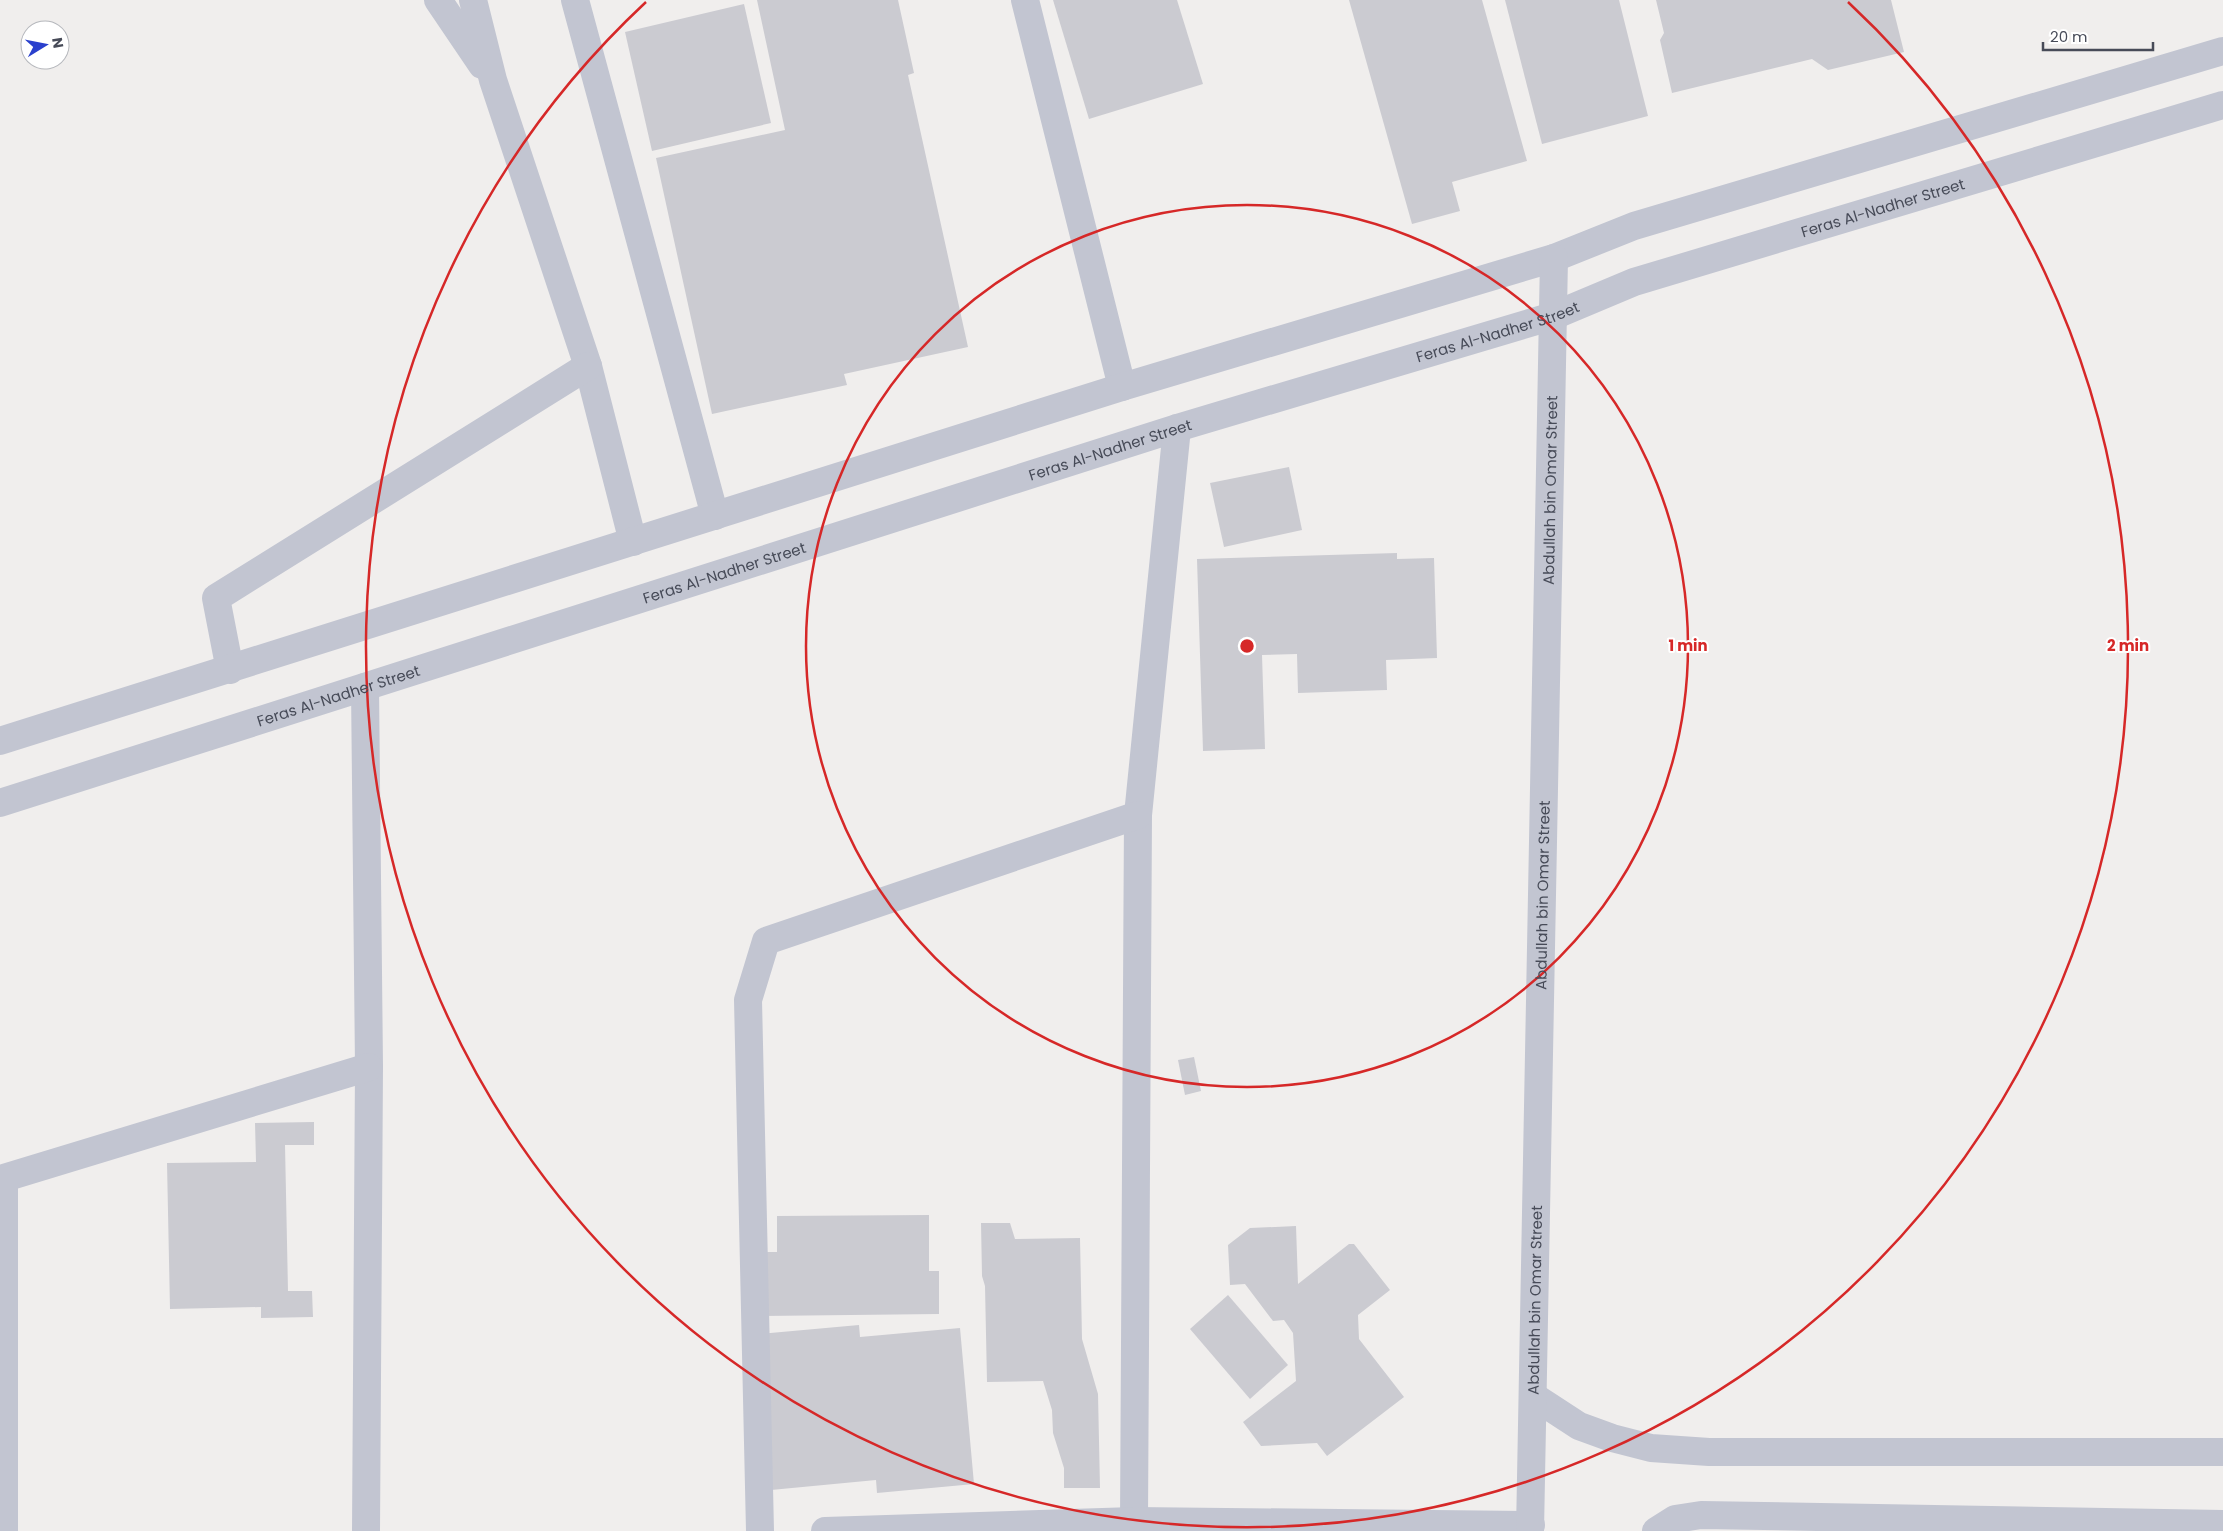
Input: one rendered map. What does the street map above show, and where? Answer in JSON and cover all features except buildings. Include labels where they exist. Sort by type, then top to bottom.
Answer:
[{"type":"street","points":[[438,0],[493,80]]},
{"type":"street","points":[[473,0],[493,80],[588,366],[633,542]]},
{"type":"street","points":[[575,0],[715,516]]},
{"type":"street","points":[[1025,0],[1122,387]]},
{"type":"street","points":[[0,742],[1122,387],[1554,258],[1634,226],[2223,51]]},
{"type":"street","name":"Feras Al-Nadher Street","points":[[0,803],[1177,428],[1553,316],[1634,282],[2223,105]]},
{"type":"street","name":"Abdullah bin Omar Street","points":[[1530,1528],[1554,258]]},
{"type":"street","points":[[230,670],[216,598],[588,366]]},
{"type":"street","points":[[1134,1521],[1138,815],[1177,428]]},
{"type":"street","points":[[365,687],[369,1067],[366,1531]]},
{"type":"street","points":[[760,1531],[748,1000],[766,941],[1138,815]]},
{"type":"street","points":[[4,1531],[2,1178],[369,1067]]},
{"type":"street","points":[[1533,1396],[1579,1426],[1651,1448],[1708,1452],[2223,1452]]},
{"type":"street","points":[[1656,1531],[1675,1519],[1701,1515],[2105,1527],[2214,1526]]},
{"type":"street","points":[[825,1531],[1134,1521],[1530,1528]]}]
